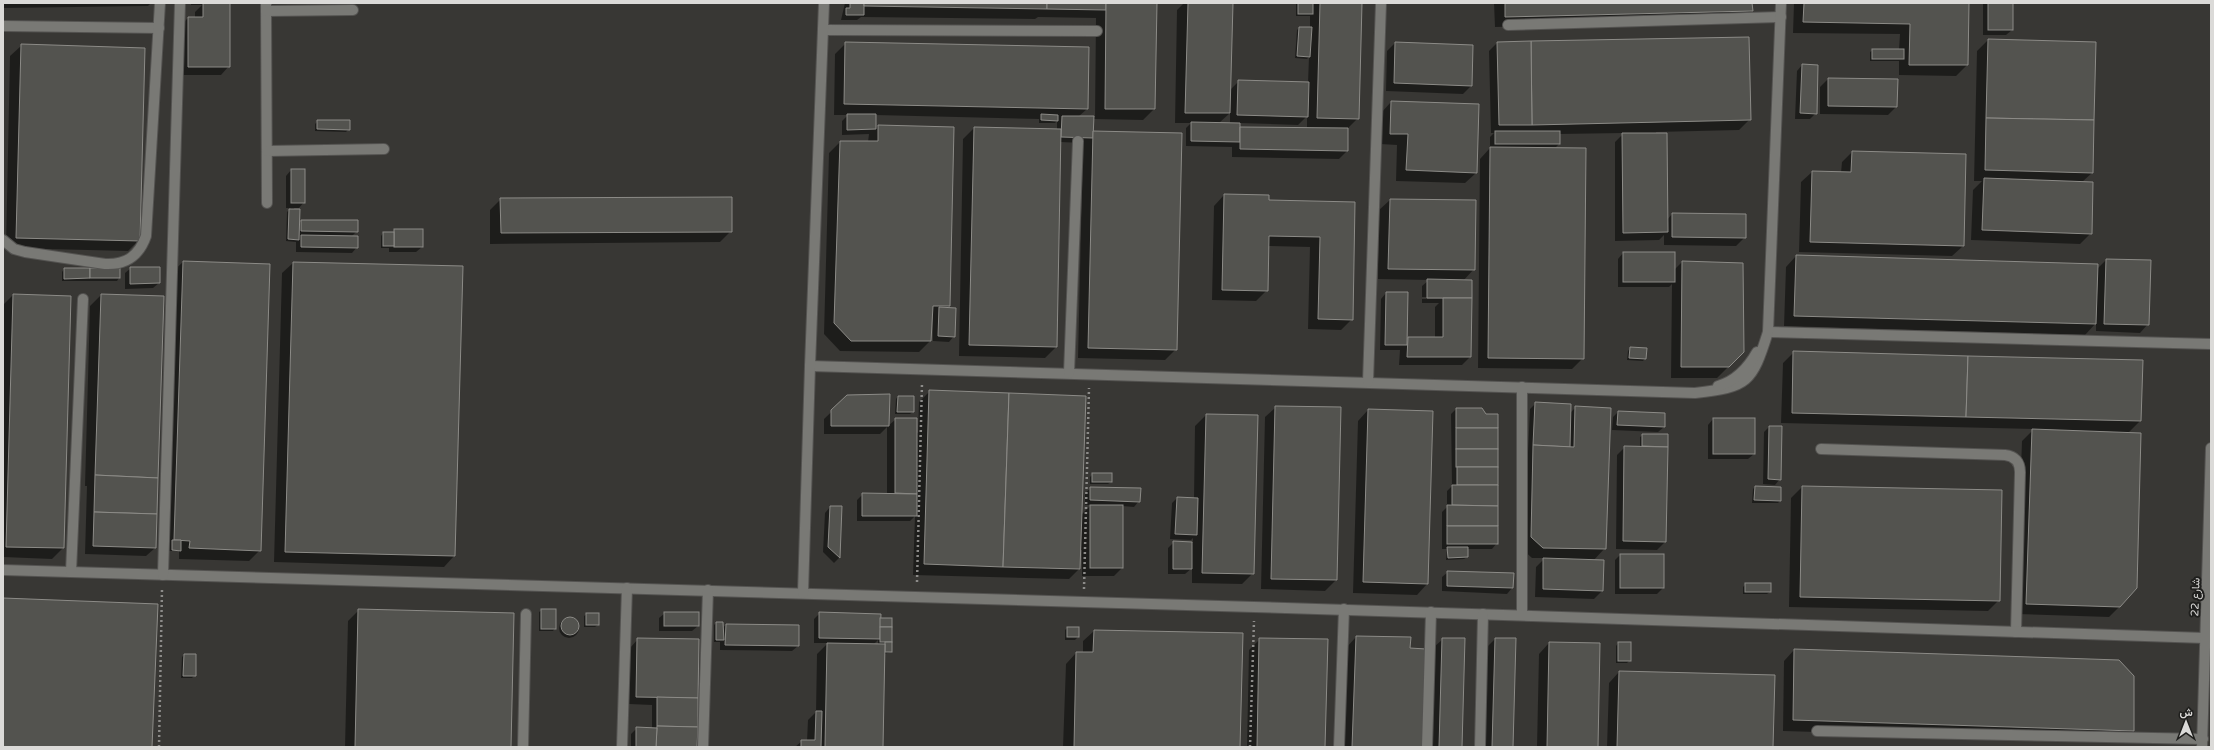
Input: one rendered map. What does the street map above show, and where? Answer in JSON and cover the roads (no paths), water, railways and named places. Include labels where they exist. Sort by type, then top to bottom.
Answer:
[{"type":"street","points":[[3,240],[14,249],[25,252],[105,264],[116,264],[127,261],[136,255],[142,246],[146,236],[160,3]]},
{"type":"street","points":[[163,574],[180,3]]},
{"type":"street","points":[[803,593],[824,3]]},
{"type":"street","points":[[1368,382],[1381,3]]},
{"type":"street","points":[[810,366],[1694,393],[1723,390],[1735,387],[1745,381],[1754,372],[1768,332],[1781,3]]},
{"type":"street","points":[[267,202],[266,7],[353,10]]},
{"type":"street","points":[[1508,25],[1781,17]]},
{"type":"street","points":[[3,26],[159,28]]},
{"type":"street","points":[[823,30],[1097,30]]},
{"type":"street","points":[[1069,373],[1078,141]]},
{"type":"street","points":[[267,151],[384,149]]},
{"type":"street","points":[[71,572],[83,300]]},
{"type":"street","points":[[1768,332],[2211,344]]},
{"type":"street","points":[[1522,387],[1522,615]]},
{"type":"street","name":"شارع 22","points":[[2204,743],[2205,638],[2209,586],[2211,448]]},
{"type":"street","points":[[1821,449],[2005,455],[2015,458],[2020,467],[2016,632]]},
{"type":"street","points":[[3,570],[916,596],[2205,638]]},
{"type":"street","points":[[622,747],[627,588]]},
{"type":"street","points":[[703,747],[708,590]]},
{"type":"street","points":[[1339,747],[1344,610]]},
{"type":"street","points":[[1427,747],[1431,612]]},
{"type":"street","points":[[522,747],[526,614]]},
{"type":"street","points":[[1480,747],[1483,614]]},
{"type":"street","points":[[1817,731],[2204,743]]}]
